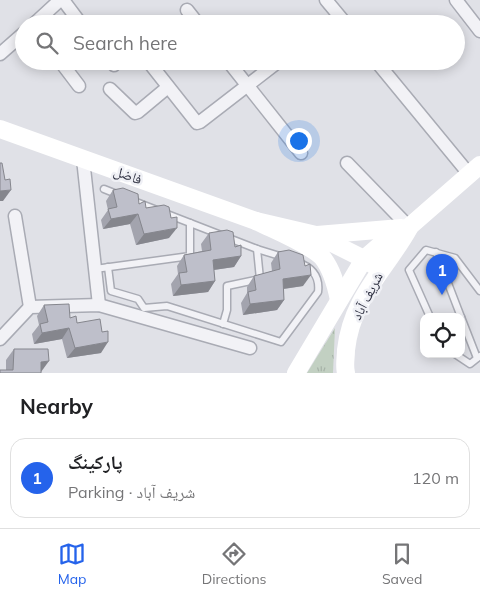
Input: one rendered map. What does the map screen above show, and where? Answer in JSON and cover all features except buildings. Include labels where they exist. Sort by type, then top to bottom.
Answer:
[{"type":"main road","name":"فاضل","points":[[0,128],[256,221]]},
{"type":"main road","points":[[316,235],[409,227],[477,169]]},
{"type":"main road","points":[[256,221],[316,235],[380,269]]},
{"type":"main road","points":[[256,221],[321,256],[335,282],[339,300]]},
{"type":"main road","name":"شریف آباد","points":[[296,373],[364,259],[386,240],[409,227]]},
{"type":"main road","name":"شریف آباد","points":[[346,373],[347,340],[358,308],[380,269],[397,249],[409,227]]},
{"type":"street","points":[[44,15],[61,0],[74,15]]},
{"type":"street","points":[[326,0],[335,15]]},
{"type":"street","points":[[456,0],[480,31]]},
{"type":"street","points":[[187,10],[191,15]]},
{"type":"street","points":[[2,48],[15,39]]},
{"type":"street","points":[[67,70],[79,86]]},
{"type":"street","points":[[155,70],[197,123],[267,70]]},
{"type":"street","points":[[235,70],[300,153]]},
{"type":"street","points":[[384,70],[477,169]]},
{"type":"street","points":[[110,89],[135,113],[168,87]]},
{"type":"street","points":[[83,159],[99,305]]},
{"type":"street","points":[[347,163],[409,227]]},
{"type":"street","points":[[15,216],[30,307]]},
{"type":"street","points":[[0,339],[30,307],[99,305],[250,348]]},
{"type":"lane","points":[[104,189],[257,249],[300,262],[311,269],[316,275],[319,285],[318,292],[281,342],[167,306],[144,308],[138,299],[111,291],[108,267]]},
{"type":"lane","points":[[95,269],[190,256],[190,223]]},
{"type":"lane","points":[[223,324],[228,310],[227,286],[260,279],[257,249]]},
{"type":"lane","points":[[428,313],[409,270],[426,250],[455,258],[480,291]]},
{"type":"lane","points":[[436,252],[459,313]]},
{"type":"lane","points":[[461,358],[470,364],[478,357],[465,326]]},
{"type":"green space","points":[[335,328],[333,373],[307,373]]},
{"type":"place","name":"پارکینگ","points":[[442,295]]}]
